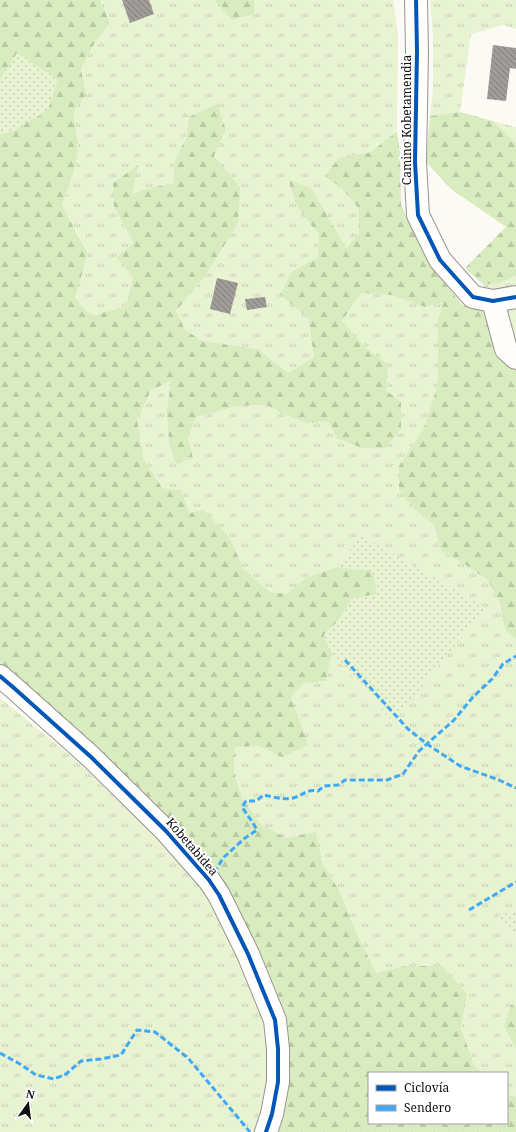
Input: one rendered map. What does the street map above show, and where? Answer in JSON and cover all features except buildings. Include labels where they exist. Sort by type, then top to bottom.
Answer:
[{"type":"street","name":"Camino Kobetamendia","points":[[416,0],[417,51],[415,162],[418,215],[440,260],[472,297],[507,303]]},
{"type":"street","points":[[507,303],[506,350],[516,358]]},
{"type":"street","name":"Kobetabidea","points":[[0,676],[91,757],[166,831],[209,880],[219,896],[248,954],[274,1020],[278,1049],[278,1082],[272,1114],[266,1132]]},
{"type":"green space","points":[[0,0],[100,0],[110,23],[92,47],[81,69],[86,95],[73,112],[78,143],[77,152],[74,169],[62,204],[88,253],[75,298],[91,316],[126,306],[133,278],[117,257],[134,243],[114,208],[113,183],[138,165],[132,194],[173,183],[175,160],[186,138],[189,117],[217,104],[226,130],[214,156],[240,187],[238,223],[205,276],[176,311],[185,330],[203,341],[258,349],[288,373],[314,357],[308,318],[280,294],[291,272],[318,257],[319,235],[296,205],[289,180],[311,188],[346,248],[359,233],[359,209],[342,188],[325,176],[339,158],[371,152],[397,131],[400,153],[401,205],[413,231],[435,271],[462,305],[481,310],[516,338],[516,640],[505,630],[500,604],[488,580],[441,551],[434,525],[413,508],[399,489],[399,466],[424,428],[438,384],[438,319],[443,303],[425,307],[391,295],[361,293],[342,321],[367,349],[388,364],[387,391],[401,402],[401,429],[386,448],[362,448],[337,438],[329,422],[306,423],[283,414],[267,405],[237,406],[196,417],[188,439],[193,458],[176,464],[169,442],[167,410],[171,381],[151,390],[137,420],[144,459],[162,488],[181,490],[189,513],[204,510],[230,538],[243,568],[270,592],[287,594],[305,578],[337,567],[373,571],[377,594],[352,599],[339,620],[324,635],[332,653],[326,681],[304,683],[291,697],[308,745],[282,757],[259,746],[235,747],[234,774],[243,800],[261,824],[286,838],[316,832],[323,865],[339,890],[353,925],[376,973],[404,966],[442,966],[467,994],[461,1028],[474,1065],[481,1072],[368,1072],[368,1124],[508,1124],[508,1094],[516,1097],[516,1132],[278,1132],[272,1114],[278,1082],[251,941],[44,701],[0,663],[0,134],[15,130],[4,75],[0,80]]},
{"type":"green space","points":[[100,0],[214,0],[232,20],[254,14],[254,0],[393,0],[398,34],[397,131],[371,152],[339,158],[342,188],[359,209],[359,233],[345,248],[327,215],[296,205],[319,235],[318,257],[291,272],[280,293],[308,318],[314,357],[288,373],[258,349],[203,341],[185,330],[176,311],[205,276],[240,187],[214,156],[226,130],[189,117],[186,137],[175,160],[173,183],[151,188],[131,195],[138,165],[114,208],[134,243],[133,278],[126,306],[91,316],[75,298],[88,253],[62,204],[70,181],[78,135],[72,112],[85,95],[81,69],[92,47],[110,23]]},
{"type":"green space","points":[[214,0],[254,0],[254,14],[232,20]]},
{"type":"green space","points":[[430,0],[516,0],[516,29],[504,25],[471,34],[460,112],[430,116],[433,88],[433,36]]},
{"type":"green space","points":[[17,53],[58,80],[48,110],[15,130],[0,134],[0,80]]},
{"type":"green space","points":[[460,112],[493,121],[516,143],[516,276],[499,283],[484,285],[465,268],[506,227],[451,189],[426,162],[430,116]]},
{"type":"green space","points":[[493,121],[516,127],[516,143]]},
{"type":"green space","points":[[516,276],[516,338],[481,310],[484,285],[499,283]]},
{"type":"green space","points":[[361,293],[391,295],[425,307],[444,303],[438,319],[438,384],[424,428],[399,466],[413,508],[434,525],[441,551],[488,580],[500,604],[505,630],[516,640],[516,908],[498,917],[516,940],[516,1007],[511,1004],[504,1026],[516,1049],[516,1097],[508,1094],[508,1072],[481,1072],[474,1065],[461,1028],[467,994],[404,966],[376,973],[353,925],[339,890],[323,865],[316,832],[286,838],[261,824],[243,800],[234,774],[235,747],[259,746],[282,757],[291,697],[304,683],[326,681],[332,653],[393,722],[361,535],[337,567],[305,578],[287,595],[270,592],[243,568],[230,538],[189,513],[162,489],[144,459],[137,420],[151,390],[172,380],[167,410],[188,439],[196,417],[237,406],[267,405],[283,414],[306,423],[329,422],[386,448],[401,429],[401,402],[387,391],[388,364],[367,349],[342,322]]},
{"type":"green space","points":[[361,535],[486,608],[393,722],[332,653],[324,635],[339,620],[352,599],[377,594],[373,571],[337,567]]},
{"type":"green space","points":[[0,698],[71,756],[171,851],[197,882],[217,910],[235,954],[275,1020],[272,1114],[278,1132],[0,1132]]},
{"type":"green space","points":[[516,908],[516,940],[498,917]]},
{"type":"green space","points":[[511,1004],[516,1007],[516,1049],[504,1026]]},
{"type":"marked path","points":[[209,880],[224,857],[245,838],[257,830],[242,807],[246,801],[256,801],[264,795],[290,799],[307,792],[318,791],[324,786],[338,785],[345,780],[387,780],[403,774],[419,751],[454,720],[473,697],[492,679],[503,664],[516,656]]},
{"type":"marked path","points":[[345,660],[408,729],[427,744],[460,766],[499,780],[516,788]]},
{"type":"marked path","points":[[469,910],[516,882]]},
{"type":"marked path","points":[[0,1053],[36,1075],[54,1079],[66,1074],[81,1061],[121,1055],[137,1030],[155,1032],[188,1058],[250,1132]]},
{"type":"cycle path","points":[[416,0],[417,51],[415,162],[418,215],[440,260],[473,297],[493,301],[516,297]]},
{"type":"cycle path","points":[[0,676],[91,757],[166,831],[209,880],[219,895],[248,954],[275,1020],[278,1049],[278,1082],[272,1114],[266,1132]]}]
